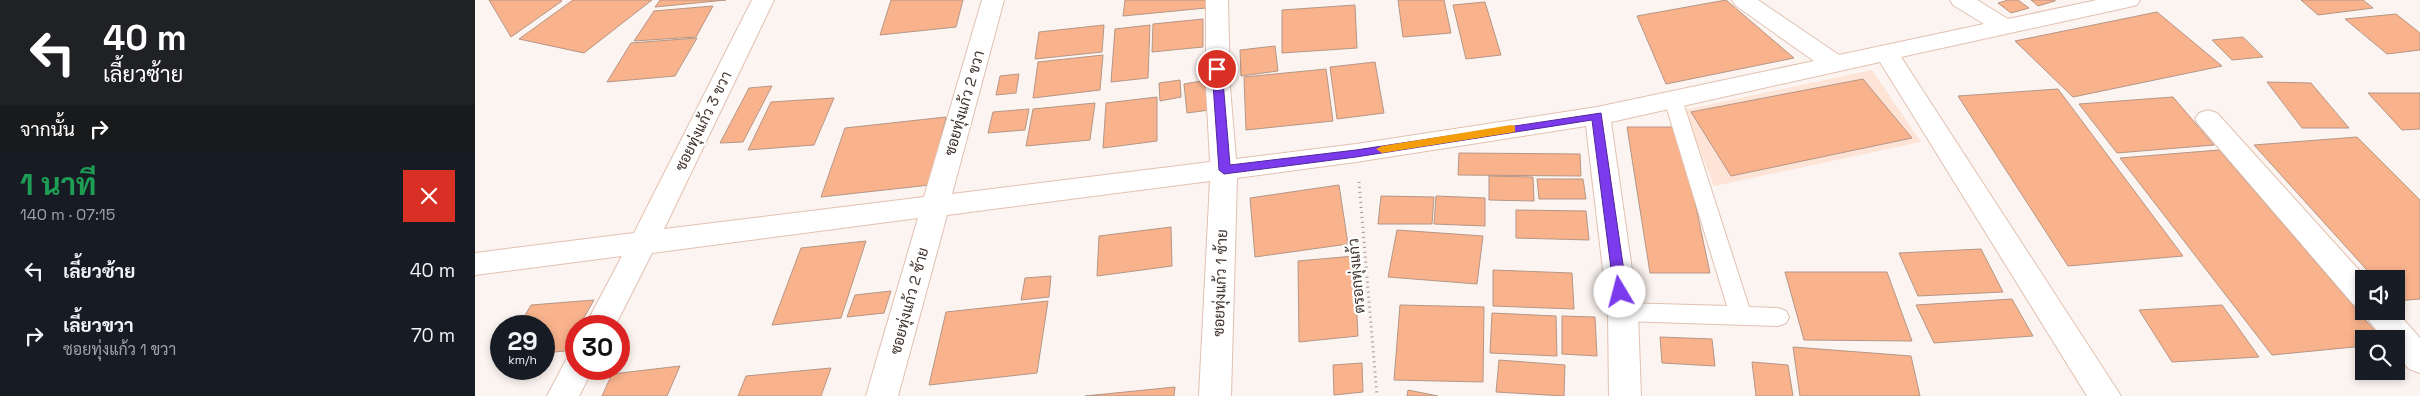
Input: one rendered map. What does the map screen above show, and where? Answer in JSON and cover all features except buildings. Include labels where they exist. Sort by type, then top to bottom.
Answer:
[{"type":"street","name":"ซอยทุ่งแก้ว 3 ขวา","points":[[606,315],[763,0]]},
{"type":"street","name":"ซอยทุ่งแก้ว 2 ขวา","points":[[935,206],[993,0]]},
{"type":"street","name":"ซอยทุ่งแก้ว 1 ซ้าย","points":[[1215,396],[1224,170],[1217,86],[1217,0]]},
{"type":"street","points":[[1743,0],[1835,64]]},
{"type":"street","points":[[1961,0],[2005,27]]},
{"type":"street","points":[[475,264],[1356,153],[1597,116],[2129,0]]},
{"type":"street","points":[[1886,53],[2105,396]]},
{"type":"street","points":[[1597,116],[1623,312],[1625,396]]},
{"type":"street","points":[[2207,119],[2355,286]]},
{"type":"street","name":"ซอยทุ่งแก้ว 2 ซ้าย","points":[[883,396],[935,206]]},
{"type":"street","points":[[2385,320],[2420,360]]},
{"type":"street","points":[[563,396],[571,380]]},
{"type":"lane","points":[[1673,99],[1741,316]]},
{"type":"lane","points":[[1623,312],[1778,317]]},
{"type":"path","name":"ตรอกทุ่งแก้ว","points":[[1356,153],[1377,396]]},
{"type":"shaded area","points":[[1872,70],[1921,142],[1714,186],[1684,110]]},
{"type":"slow traffic","points":[[1382,149],[1511,129]]},
{"type":"route","points":[[1217,69],[1224,170],[1356,153],[1597,116],[1620,292]]}]
